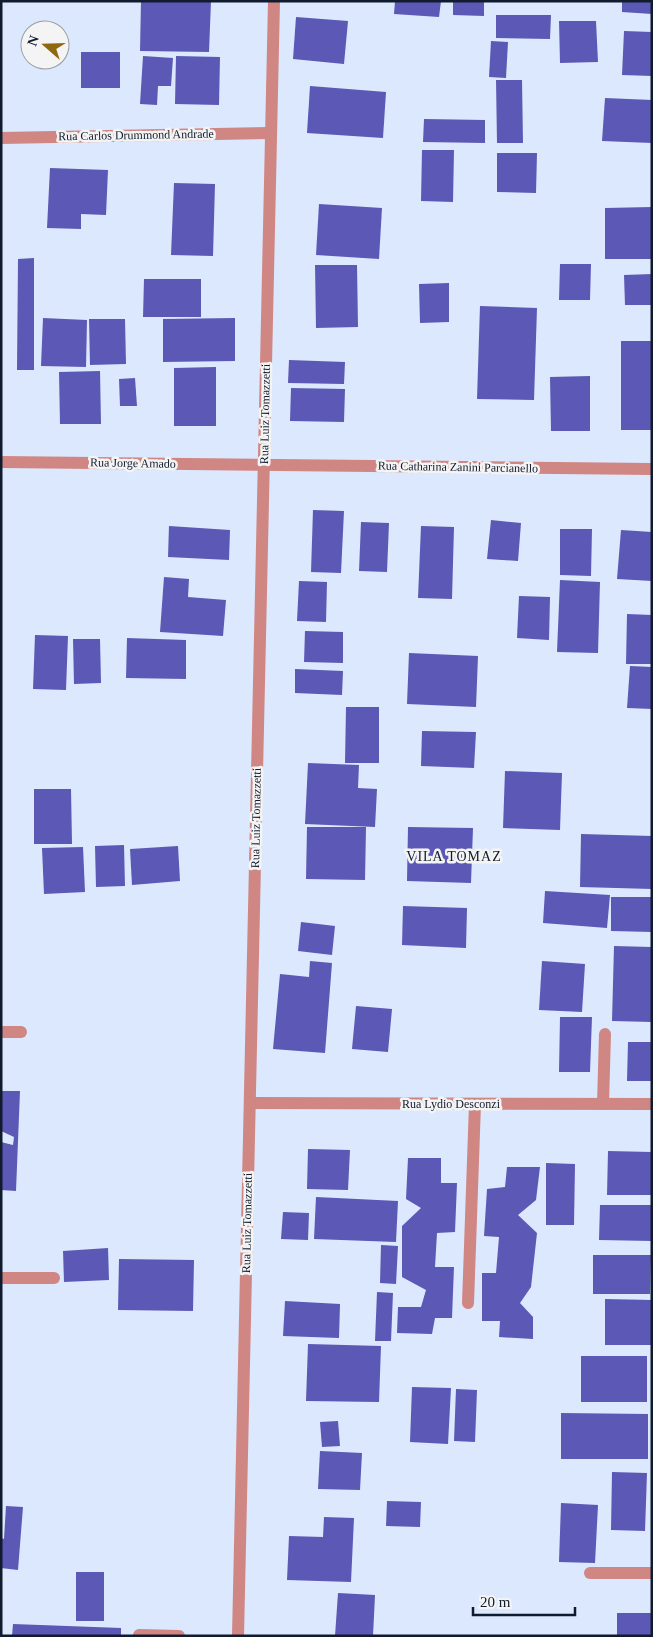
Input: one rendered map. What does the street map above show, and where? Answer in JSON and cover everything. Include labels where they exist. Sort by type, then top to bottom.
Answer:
[{"type":"street","name":"Rua Luiz Tomazzetti","points":[[238,1636],[274,1]]},
{"type":"street","name":"Rua Carlos Drummond Andrade","points":[[1,138],[271,133]]},
{"type":"street","name":"Rua Jorge Amado","points":[[1,462],[264,465]]},
{"type":"street","name":"Rua Catharina Zanini Parcianello","points":[[264,465],[652,468]]},
{"type":"street","points":[[1,1032],[21,1032]]},
{"type":"street","points":[[603,1104],[605,1034]]},
{"type":"street","name":"Rua Lydio Desconzi","points":[[250,1103],[652,1104]]},
{"type":"street","points":[[468,1303],[475,1104]]},
{"type":"street","points":[[1,1278],[54,1278]]},
{"type":"street","points":[[590,1573],[652,1572]]},
{"type":"street","points":[[139,1635],[179,1636]]},
{"type":"building","points":[[141,1],[211,1],[209,52],[140,51]]},
{"type":"building","points":[[395,1],[441,1],[439,17],[394,14]]},
{"type":"building","points":[[453,1],[484,1],[484,16],[453,15]]},
{"type":"building","points":[[622,1],[652,1],[652,14],[622,12]]},
{"type":"building","points":[[496,15],[551,15],[550,39],[496,38]]},
{"type":"building","points":[[296,17],[348,21],[344,64],[293,59]]},
{"type":"building","points":[[559,21],[596,21],[598,62],[560,63]]},
{"type":"building","points":[[624,31],[652,32],[652,76],[622,75]]},
{"type":"building","points":[[491,41],[508,42],[506,78],[489,77]]},
{"type":"building","points":[[81,52],[120,52],[120,88],[81,88]]},
{"type":"building","points":[[143,56],[173,58],[171,86],[158,86],[157,105],[140,104]]},
{"type":"building","points":[[176,56],[220,57],[219,105],[175,104]]},
{"type":"building","points":[[496,80],[522,80],[523,143],[497,143]]},
{"type":"building","points":[[310,86],[386,92],[383,138],[307,133]]},
{"type":"building","points":[[605,98],[652,100],[652,143],[602,141]]},
{"type":"building","points":[[424,119],[485,120],[485,143],[423,142]]},
{"type":"building","points":[[422,150],[454,150],[453,202],[421,201]]},
{"type":"building","points":[[497,153],[537,153],[536,193],[497,192]]},
{"type":"building","points":[[50,168],[108,170],[106,215],[81,214],[81,229],[47,228]]},
{"type":"building","points":[[174,183],[215,184],[213,256],[171,255]]},
{"type":"building","points":[[319,204],[382,208],[379,259],[316,255]]},
{"type":"building","points":[[652,207],[652,259],[605,259],[605,208]]},
{"type":"building","points":[[34,258],[34,370],[17,370],[18,259]]},
{"type":"building","points":[[560,264],[591,264],[590,300],[559,300]]},
{"type":"building","points":[[315,265],[357,265],[358,327],[316,328]]},
{"type":"building","points":[[652,274],[652,305],[625,305],[624,275]]},
{"type":"building","points":[[144,279],[201,279],[201,317],[143,317]]},
{"type":"building","points":[[449,283],[449,322],[420,323],[419,284]]},
{"type":"building","points":[[480,306],[537,308],[534,400],[477,399]]},
{"type":"building","points":[[43,318],[87,320],[86,367],[41,366]]},
{"type":"building","points":[[235,318],[235,361],[163,362],[163,319]]},
{"type":"building","points":[[89,319],[125,319],[126,364],[90,365]]},
{"type":"building","points":[[621,341],[652,341],[652,430],[621,430]]},
{"type":"building","points":[[289,360],[345,362],[344,384],[288,383]]},
{"type":"building","points":[[216,367],[216,426],[174,426],[174,368]]},
{"type":"building","points":[[100,371],[101,424],[60,424],[59,372]]},
{"type":"building","points":[[590,376],[590,431],[551,431],[550,377]]},
{"type":"building","points":[[135,378],[137,406],[120,406],[119,379]]},
{"type":"building","points":[[291,388],[345,389],[344,422],[290,421]]},
{"type":"building","points":[[313,510],[344,511],[341,573],[311,572]]},
{"type":"building","points":[[491,520],[521,523],[518,561],[487,559]]},
{"type":"building","points":[[361,522],[389,523],[387,572],[359,571]]},
{"type":"building","points":[[169,526],[230,530],[229,560],[168,557]]},
{"type":"building","points":[[421,526],[454,527],[452,599],[418,598]]},
{"type":"building","points":[[560,529],[592,529],[591,576],[560,575]]},
{"type":"building","points":[[621,530],[652,532],[652,581],[617,579]]},
{"type":"building","points":[[164,577],[189,579],[188,597],[226,600],[223,636],[160,632]]},
{"type":"building","points":[[560,580],[600,582],[598,653],[557,652]]},
{"type":"building","points":[[299,581],[327,582],[326,622],[297,621]]},
{"type":"building","points":[[519,596],[550,597],[549,640],[517,638]]},
{"type":"building","points":[[627,614],[652,615],[652,664],[626,664]]},
{"type":"building","points":[[305,631],[343,632],[343,663],[304,662]]},
{"type":"building","points":[[35,635],[68,636],[66,690],[33,689]]},
{"type":"building","points":[[127,638],[186,640],[186,679],[126,678]]},
{"type":"building","points":[[73,639],[100,639],[101,683],[74,684]]},
{"type":"building","points":[[409,653],[478,656],[476,707],[407,704]]},
{"type":"building","points":[[630,666],[652,667],[652,709],[627,708]]},
{"type":"building","points":[[295,669],[343,671],[342,695],[295,693]]},
{"type":"building","points":[[346,707],[379,707],[379,763],[345,763]]},
{"type":"building","points":[[422,731],[476,732],[474,768],[421,766]]},
{"type":"building","points":[[308,763],[359,765],[358,788],[377,789],[375,827],[305,824]]},
{"type":"building","points":[[505,771],[562,773],[560,830],[503,828]]},
{"type":"building","points":[[34,789],[71,789],[72,844],[34,844]]},
{"type":"building","points":[[307,827],[366,827],[365,880],[306,879]]},
{"type":"building","points":[[408,827],[473,828],[471,883],[407,881]]},
{"type":"building","points":[[581,834],[652,836],[652,889],[580,887]]},
{"type":"building","points":[[124,845],[125,886],[96,887],[95,846]]},
{"type":"building","points":[[178,846],[180,881],[132,885],[130,849]]},
{"type":"building","points":[[83,847],[85,892],[44,894],[42,848]]},
{"type":"building","points":[[545,891],[610,895],[607,928],[543,923]]},
{"type":"building","points":[[611,897],[652,897],[652,932],[611,931]]},
{"type":"building","points":[[403,906],[467,908],[466,948],[402,945]]},
{"type":"building","points":[[301,922],[335,926],[332,955],[298,951]]},
{"type":"building","points":[[614,946],[652,947],[652,1022],[612,1021]]},
{"type":"building","points":[[310,961],[332,963],[325,1053],[273,1049],[280,974],[309,977]]},
{"type":"building","points":[[542,961],[585,964],[582,1012],[539,1010]]},
{"type":"building","points":[[356,1006],[392,1009],[388,1052],[352,1049]]},
{"type":"building","points":[[560,1017],[592,1017],[590,1072],[559,1072]]},
{"type":"building","points":[[628,1042],[652,1042],[652,1081],[627,1081]]},
{"type":"building","points":[[1,1091],[20,1091],[16,1191],[1,1190],[1,1142],[13,1145],[14,1137],[1,1131]]},
{"type":"building","points":[[308,1149],[350,1150],[348,1190],[307,1189]]},
{"type":"building","points":[[608,1151],[652,1152],[652,1195],[607,1195]]},
{"type":"building","points":[[408,1158],[441,1158],[441,1183],[457,1183],[455,1232],[437,1233],[435,1267],[454,1267],[452,1318],[435,1318],[432,1334],[397,1333],[398,1307],[421,1307],[426,1290],[402,1277],[402,1226],[421,1208],[406,1199]]},
{"type":"building","points":[[546,1163],[575,1164],[574,1225],[546,1225]]},
{"type":"building","points":[[507,1167],[540,1167],[536,1200],[518,1215],[537,1233],[531,1287],[520,1303],[533,1317],[533,1339],[499,1337],[500,1321],[482,1321],[482,1273],[496,1273],[499,1237],[484,1236],[487,1189],[505,1187]]},
{"type":"building","points":[[316,1197],[398,1201],[396,1242],[314,1239]]},
{"type":"building","points":[[600,1205],[652,1205],[652,1241],[599,1240]]},
{"type":"building","points":[[283,1212],[309,1213],[308,1240],[281,1239]]},
{"type":"building","points":[[381,1245],[398,1246],[396,1284],[380,1283]]},
{"type":"building","points":[[108,1248],[109,1280],[64,1282],[63,1251]]},
{"type":"building","points":[[593,1255],[651,1255],[650,1294],[593,1294]]},
{"type":"building","points":[[119,1259],[194,1260],[193,1311],[118,1310]]},
{"type":"building","points":[[377,1292],[393,1293],[391,1341],[375,1341]]},
{"type":"building","points":[[605,1299],[652,1300],[652,1345],[605,1345]]},
{"type":"building","points":[[285,1301],[340,1304],[339,1338],[283,1336]]},
{"type":"building","points":[[308,1344],[381,1346],[379,1402],[306,1401]]},
{"type":"building","points":[[581,1356],[647,1356],[647,1402],[581,1402]]},
{"type":"building","points":[[412,1387],[451,1388],[448,1444],[410,1442]]},
{"type":"building","points":[[456,1389],[477,1390],[475,1442],[454,1441]]},
{"type":"building","points":[[561,1413],[648,1414],[648,1459],[561,1459]]},
{"type":"building","points":[[338,1421],[340,1446],[322,1447],[320,1422]]},
{"type":"building","points":[[320,1451],[362,1453],[360,1490],[318,1489]]},
{"type":"building","points":[[612,1472],[647,1473],[645,1531],[611,1530]]},
{"type":"building","points":[[387,1501],[421,1502],[420,1527],[386,1526]]},
{"type":"building","points":[[561,1503],[598,1505],[595,1563],[559,1562]]},
{"type":"building","points":[[6,1506],[23,1507],[18,1570],[1,1568],[1,1538],[4,1539]]},
{"type":"building","points":[[324,1517],[354,1518],[351,1582],[287,1580],[289,1536],[323,1537]]},
{"type":"building","points":[[76,1572],[104,1572],[104,1621],[76,1621]]},
{"type":"building","points":[[338,1593],[375,1595],[373,1636],[335,1636]]},
{"type":"building","points":[[617,1613],[652,1613],[652,1636],[617,1636]]},
{"type":"building","points":[[13,1624],[121,1628],[121,1636],[12,1636]]},
{"type":"district","name":"VILA TOMAZ","points":[[454,856]]}]
